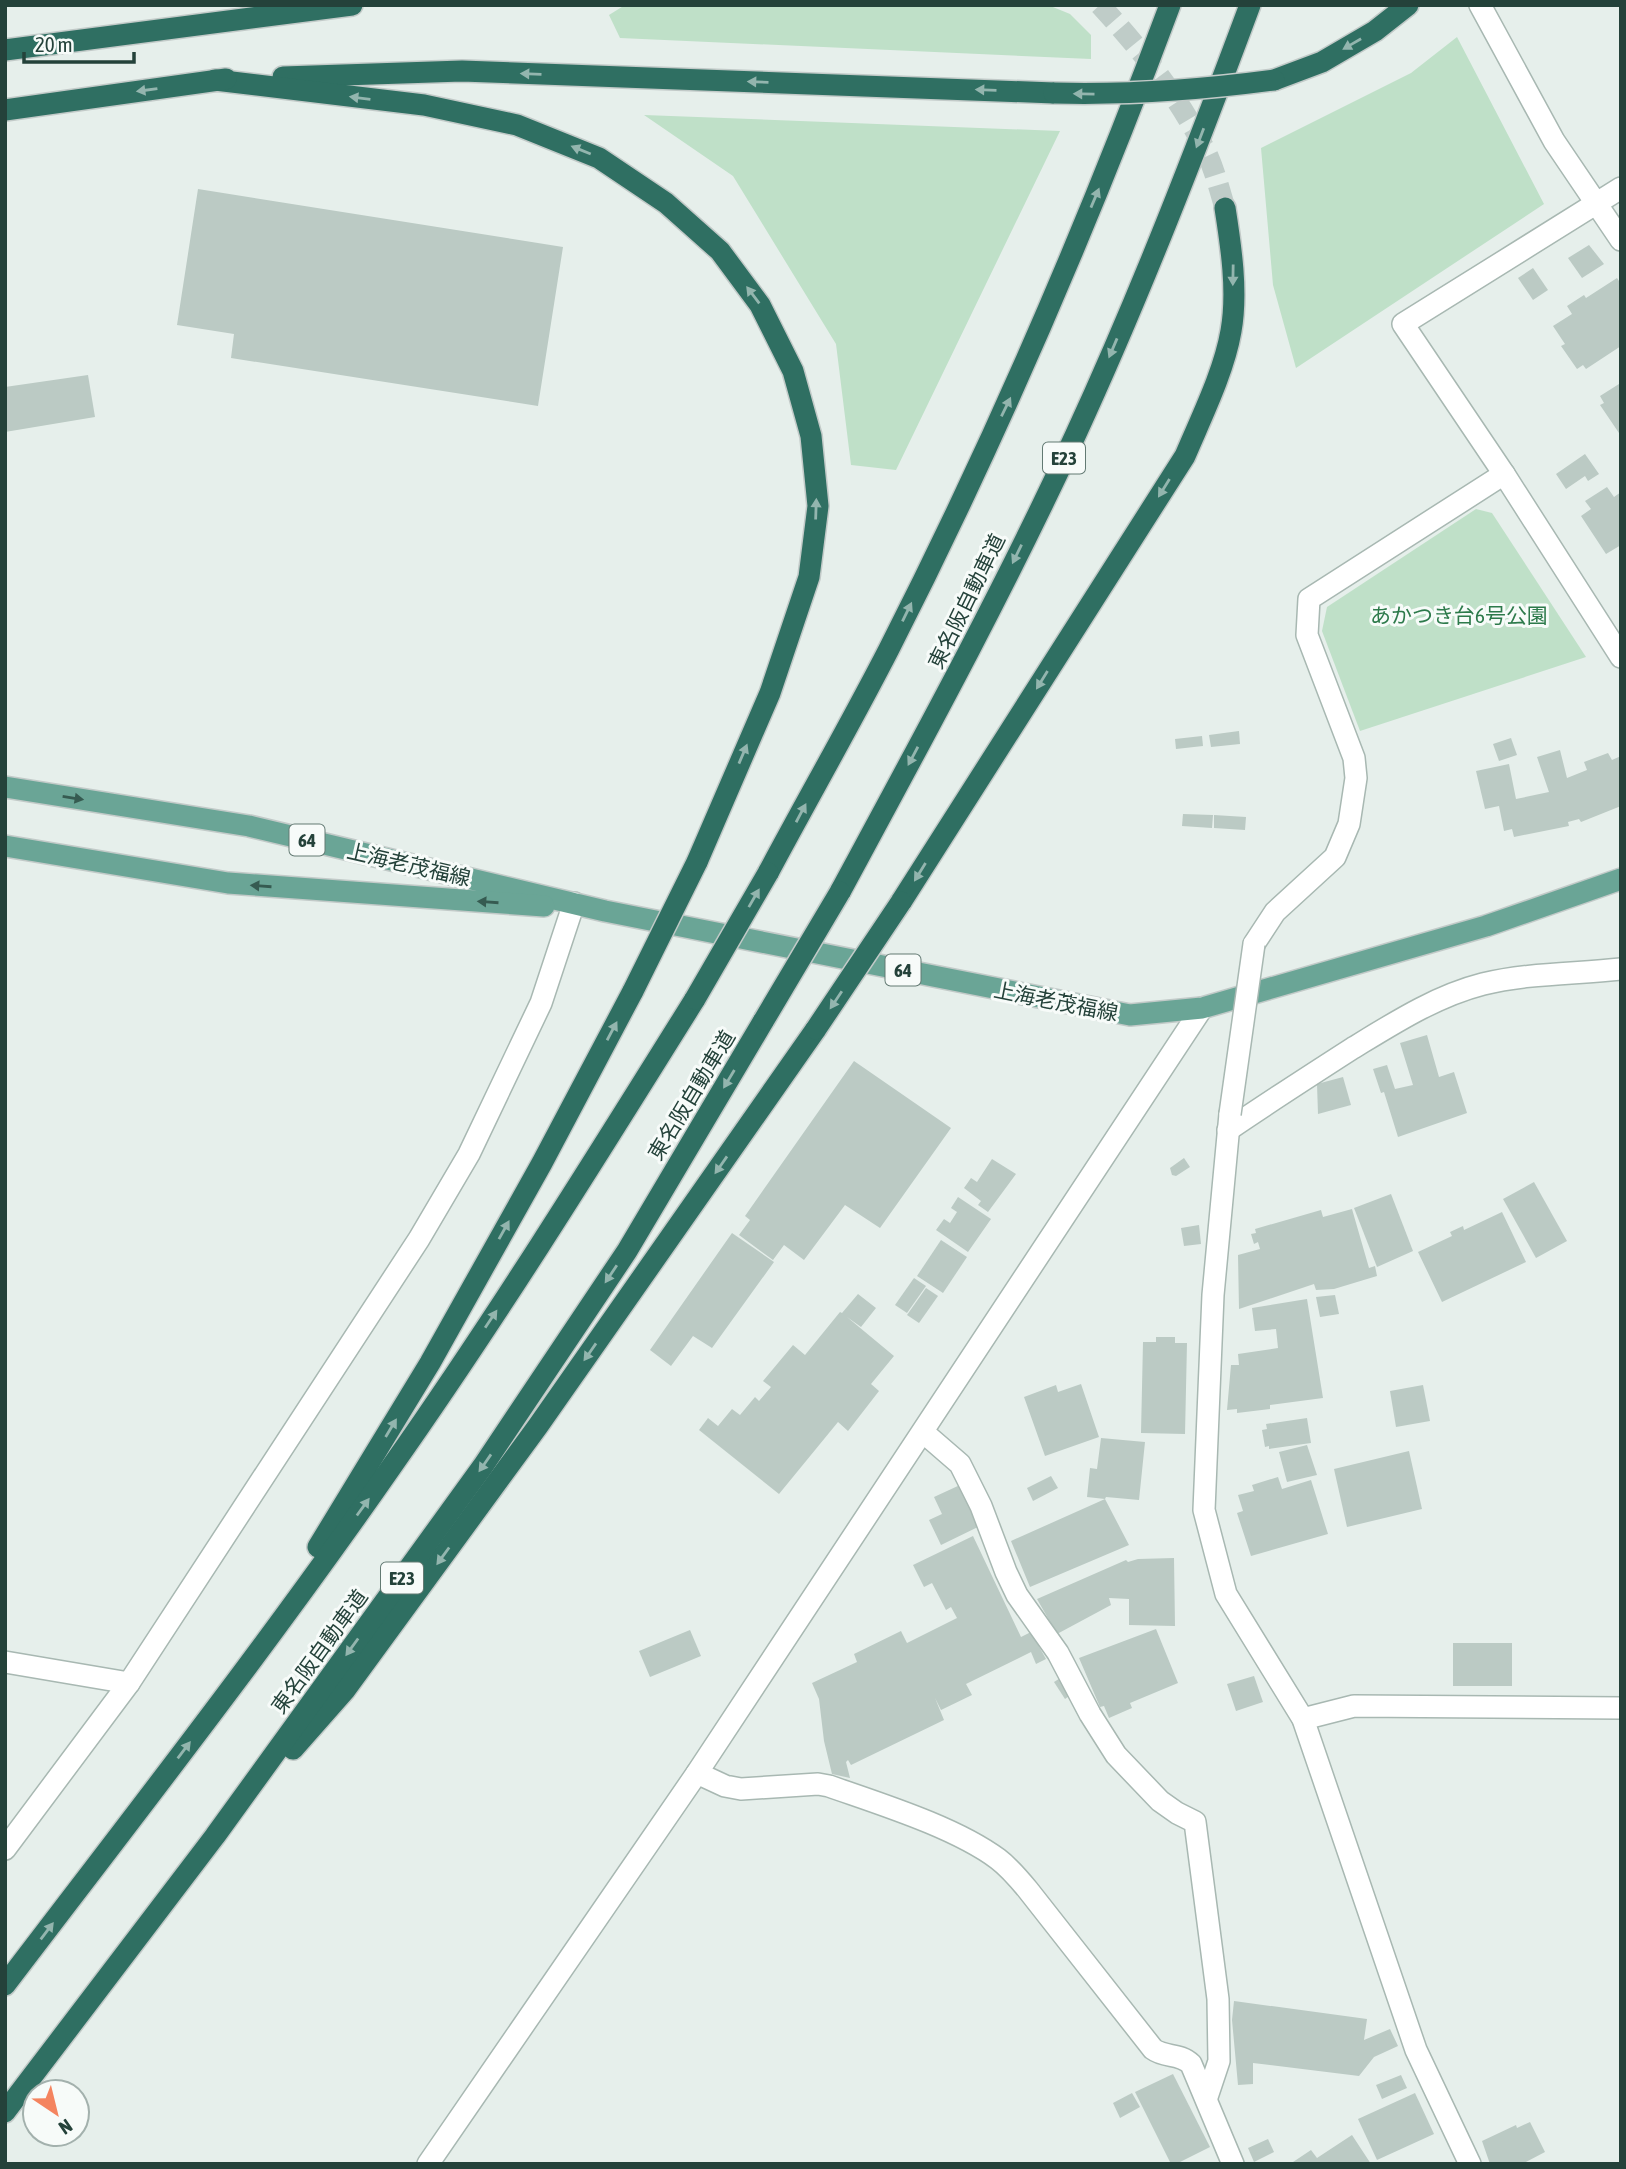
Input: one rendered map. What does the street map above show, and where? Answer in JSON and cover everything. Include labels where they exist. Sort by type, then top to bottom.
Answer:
[{"type":"highway","points":[[259,17],[304,5]]},
{"type":"highway","points":[[5,50],[352,5]]},
{"type":"highway","points":[[5,1985],[241,1675],[415,1432],[544,1240],[695,999],[768,873],[889,649],[1010,396],[1117,146],[1170,5]]},
{"type":"highway","name":"東名阪自動車道","points":[[5,2112],[215,1836],[483,1466],[627,1251],[840,892],[955,678],[1075,436],[1186,175],[1250,5]]},
{"type":"highway","points":[[5,110],[215,80],[462,71],[1054,93],[1119,94],[1203,90],[1274,80],[1322,62],[1375,31],[1408,5]]},
{"type":"highway","points":[[215,80],[438,108],[517,125],[599,158],[666,202],[720,251],[760,305],[793,371],[811,436],[818,506],[809,577],[770,693],[697,862],[634,991],[542,1163],[429,1363],[241,1675]]},
{"type":"highway","points":[[215,1836],[345,1690],[538,1426],[817,1029],[1185,456],[1213,390],[1231,330],[1233,264],[1225,208]]},
{"type":"main road","name":"上海老茂福線","points":[[5,787],[250,826],[572,906]]},
{"type":"main road","name":"上海老茂福線","points":[[5,846],[228,883],[572,906],[1130,1015],[1202,1008],[1486,926],[1621,879]]},
{"type":"street","points":[[1480,5],[1554,141],[1621,240]]},
{"type":"street","points":[[1620,656],[1504,474],[1403,324],[1621,188]]},
{"type":"street","points":[[1470,2164],[1416,2050],[1303,1719],[1226,1594],[1204,1510],[1213,1295],[1229,1122],[1254,944],[1275,912],[1335,858],[1349,824],[1356,778],[1354,758],[1307,635],[1310,599],[1504,474]]},
{"type":"street","points":[[5,1849],[129,1684],[419,1239],[469,1154],[541,1003],[572,906]]},
{"type":"street","points":[[1229,1122],[1400,1020],[1445,998],[1479,985],[1512,977],[1621,969]]},
{"type":"street","points":[[428,2164],[697,1773],[1202,1008]]},
{"type":"street","points":[[923,1432],[960,1464],[981,1506],[1017,1595],[1058,1653],[1090,1714],[1116,1755],[1160,1801],[1195,1822],[1218,1999],[1219,2061],[1207,2097]]},
{"type":"street","points":[[5,1662],[129,1684]]},
{"type":"street","points":[[1303,1719],[1354,1706],[1621,1708]]},
{"type":"street","points":[[697,1773],[725,1786],[741,1789],[818,1784],[829,1786],[964,1838],[990,1854],[1013,1871],[1153,2049],[1160,2055],[1179,2057],[1191,2064],[1233,2164]]},
{"type":"green space","points":[[625,5],[1048,5],[1070,14],[1091,35],[1091,59],[620,38],[609,15]]},
{"type":"green space","points":[[1457,37],[1544,204],[1296,368],[1273,285],[1261,148],[1411,73]]},
{"type":"green space","points":[[644,115],[1060,131],[896,470],[851,465],[836,344],[733,176]]},
{"type":"green space","name":"あかつき台6号公園","points":[[1476,509],[1492,513],[1586,657],[1360,731],[1322,631],[1327,607]]},
{"type":"building","points":[[198,189],[563,247],[538,406],[231,358],[234,334],[177,325]]},
{"type":"building","points":[[1589,245],[1604,264],[1582,278],[1568,258]]},
{"type":"building","points":[[1533,268],[1548,290],[1533,300],[1518,278]]},
{"type":"building","points":[[1617,278],[1621,284],[1621,346],[1586,369],[1583,365],[1577,369],[1561,346],[1565,344],[1553,326],[1572,314],[1567,306],[1584,295],[1586,298]]},
{"type":"building","points":[[88,375],[95,417],[5,432],[5,387]]},
{"type":"building","points":[[1619,384],[1621,436],[1600,405],[1604,403],[1600,396]]},
{"type":"building","points":[[1585,454],[1599,474],[1588,481],[1585,476],[1566,489],[1556,474]]},
{"type":"building","points":[[1607,487],[1614,497],[1621,492],[1621,545],[1606,554],[1581,516],[1591,509],[1585,501]]},
{"type":"building","points":[[1239,731],[1240,744],[1211,747],[1209,735]]},
{"type":"building","points":[[1202,736],[1203,746],[1176,749],[1175,739]]},
{"type":"building","points":[[1511,738],[1517,755],[1499,761],[1493,744]]},
{"type":"building","points":[[1560,750],[1567,778],[1587,770],[1584,762],[1608,753],[1612,760],[1621,756],[1621,806],[1581,822],[1579,819],[1568,822],[1569,826],[1514,837],[1512,829],[1504,831],[1499,806],[1485,809],[1476,771],[1509,764],[1516,799],[1549,792],[1537,757]]},
{"type":"building","points":[[1183,814],[1213,815],[1212,828],[1182,826]]},
{"type":"building","points":[[1214,815],[1246,817],[1245,830],[1214,828]]},
{"type":"building","points":[[1427,1035],[1439,1077],[1454,1072],[1467,1113],[1398,1137],[1384,1092],[1381,1093],[1373,1069],[1387,1065],[1395,1089],[1413,1085],[1400,1043]]},
{"type":"building","points":[[854,1061],[951,1128],[880,1228],[845,1205],[804,1260],[784,1245],[773,1260],[739,1235],[750,1220],[745,1216]]},
{"type":"building","points":[[1343,1077],[1351,1105],[1318,1114],[1317,1084]]},
{"type":"building","points":[[1184,1158],[1190,1167],[1176,1176],[1172,1175],[1170,1168]]},
{"type":"building","points":[[992,1159],[1016,1174],[988,1212],[978,1205],[981,1201],[964,1188],[971,1178],[977,1182]]},
{"type":"building","points":[[1534,1182],[1567,1241],[1536,1258],[1503,1199]]},
{"type":"building","points":[[1391,1194],[1413,1251],[1377,1267],[1354,1208]]},
{"type":"building","points":[[958,1197],[991,1219],[968,1252],[936,1230],[944,1219],[950,1223],[957,1212],[951,1208]]},
{"type":"building","points":[[1352,1209],[1369,1268],[1375,1266],[1377,1276],[1334,1289],[1316,1290],[1314,1284],[1239,1309],[1238,1255],[1260,1249],[1258,1242],[1254,1244],[1251,1234],[1256,1233],[1255,1229],[1321,1210],[1323,1217]]},
{"type":"building","points":[[1502,1212],[1526,1262],[1442,1302],[1418,1252],[1452,1236],[1450,1232],[1463,1226],[1464,1230]]},
{"type":"building","points":[[1199,1225],[1201,1244],[1184,1246],[1181,1228]]},
{"type":"building","points":[[732,1233],[774,1262],[712,1348],[693,1336],[671,1366],[650,1350]]},
{"type":"building","points":[[941,1240],[967,1257],[943,1293],[917,1276]]},
{"type":"building","points":[[914,1278],[926,1286],[907,1313],[895,1305]]},
{"type":"building","points":[[926,1288],[938,1296],[919,1323],[907,1315]]},
{"type":"building","points":[[858,1294],[876,1308],[861,1327],[847,1317],[894,1356],[871,1384],[879,1391],[848,1431],[838,1422],[779,1494],[699,1430],[708,1418],[718,1426],[732,1409],[740,1415],[755,1397],[759,1401],[771,1387],[763,1381],[793,1345],[805,1355]]},
{"type":"building","points":[[1335,1295],[1339,1314],[1320,1317],[1316,1297]]},
{"type":"building","points":[[1307,1299],[1323,1398],[1270,1405],[1270,1409],[1237,1413],[1237,1409],[1227,1410],[1231,1365],[1239,1365],[1238,1354],[1278,1348],[1276,1329],[1255,1331],[1252,1308]]},
{"type":"building","points":[[1156,1337],[1175,1337],[1175,1343],[1187,1343],[1185,1434],[1141,1433],[1143,1342],[1156,1342]]},
{"type":"building","points":[[1081,1384],[1099,1437],[1045,1456],[1024,1397],[1056,1385],[1058,1392]]},
{"type":"building","points":[[1423,1385],[1430,1421],[1396,1427],[1390,1391]]},
{"type":"building","points":[[1307,1418],[1311,1443],[1269,1449],[1269,1446],[1265,1447],[1262,1430],[1267,1429],[1266,1424]]},
{"type":"building","points":[[1101,1438],[1145,1442],[1139,1500],[1087,1497],[1090,1468],[1097,1469]]},
{"type":"building","points":[[1307,1445],[1317,1475],[1287,1482],[1279,1452]]},
{"type":"building","points":[[1409,1451],[1422,1509],[1347,1527],[1334,1469]]},
{"type":"building","points":[[1051,1476],[1058,1488],[1033,1501],[1027,1488]]},
{"type":"building","points":[[1278,1477],[1282,1489],[1311,1480],[1328,1534],[1251,1556],[1237,1513],[1243,1511],[1238,1495],[1254,1491],[1252,1485]]},
{"type":"building","points":[[960,1485],[980,1526],[941,1545],[929,1520],[942,1514],[934,1497]]},
{"type":"building","points":[[1105,1499],[1129,1545],[1030,1587],[1011,1541]]},
{"type":"building","points":[[973,1536],[1021,1637],[1031,1632],[1046,1659],[1036,1664],[1031,1652],[966,1684],[972,1695],[941,1710],[935,1698],[944,1720],[851,1765],[848,1760],[846,1762],[850,1778],[832,1774],[824,1741],[819,1699],[812,1683],[857,1662],[854,1654],[901,1631],[907,1643],[957,1618],[951,1607],[946,1610],[932,1583],[924,1587],[913,1565]]},
{"type":"building","points":[[1174,1558],[1175,1626],[1129,1625],[1129,1599],[1109,1598],[1111,1605],[1057,1634],[1037,1599],[1126,1560]]},
{"type":"building","points":[[1156,1629],[1178,1683],[1130,1703],[1132,1708],[1109,1718],[1104,1706],[1100,1707],[1079,1658]]},
{"type":"building","points":[[690,1630],[701,1656],[650,1677],[639,1651]]},
{"type":"building","points":[[1453,1643],[1512,1643],[1512,1686],[1453,1686]]},
{"type":"building","points":[[1254,1676],[1263,1702],[1236,1711],[1227,1684]]},
{"type":"building","points":[[1062,1677],[1072,1694],[1065,1699],[1054,1682]]},
{"type":"building","points":[[1234,2001],[1367,2019],[1364,2040],[1390,2029],[1398,2046],[1374,2057],[1359,2076],[1253,2063],[1253,2084],[1238,2085],[1232,2020]]},
{"type":"building","points":[[1173,2074],[1210,2147],[1176,2164],[1171,2164],[1135,2092]]},
{"type":"building","points":[[1401,2075],[1407,2088],[1382,2099],[1376,2085]]},
{"type":"building","points":[[1132,2093],[1140,2107],[1120,2118],[1113,2103]]},
{"type":"building","points":[[1415,2093],[1434,2134],[1377,2160],[1358,2119]]},
{"type":"building","points":[[1530,2122],[1545,2152],[1522,2164],[1490,2164],[1482,2141],[1516,2125],[1517,2128]]},
{"type":"building","points":[[1352,2135],[1371,2164],[1290,2164],[1311,2150],[1317,2158]]},
{"type":"building","points":[[1268,2139],[1274,2152],[1254,2162],[1248,2148]]},
{"type":"tunnel","points":[[1100,5],[1146,58],[1186,115],[1208,156],[1225,208]]}]
